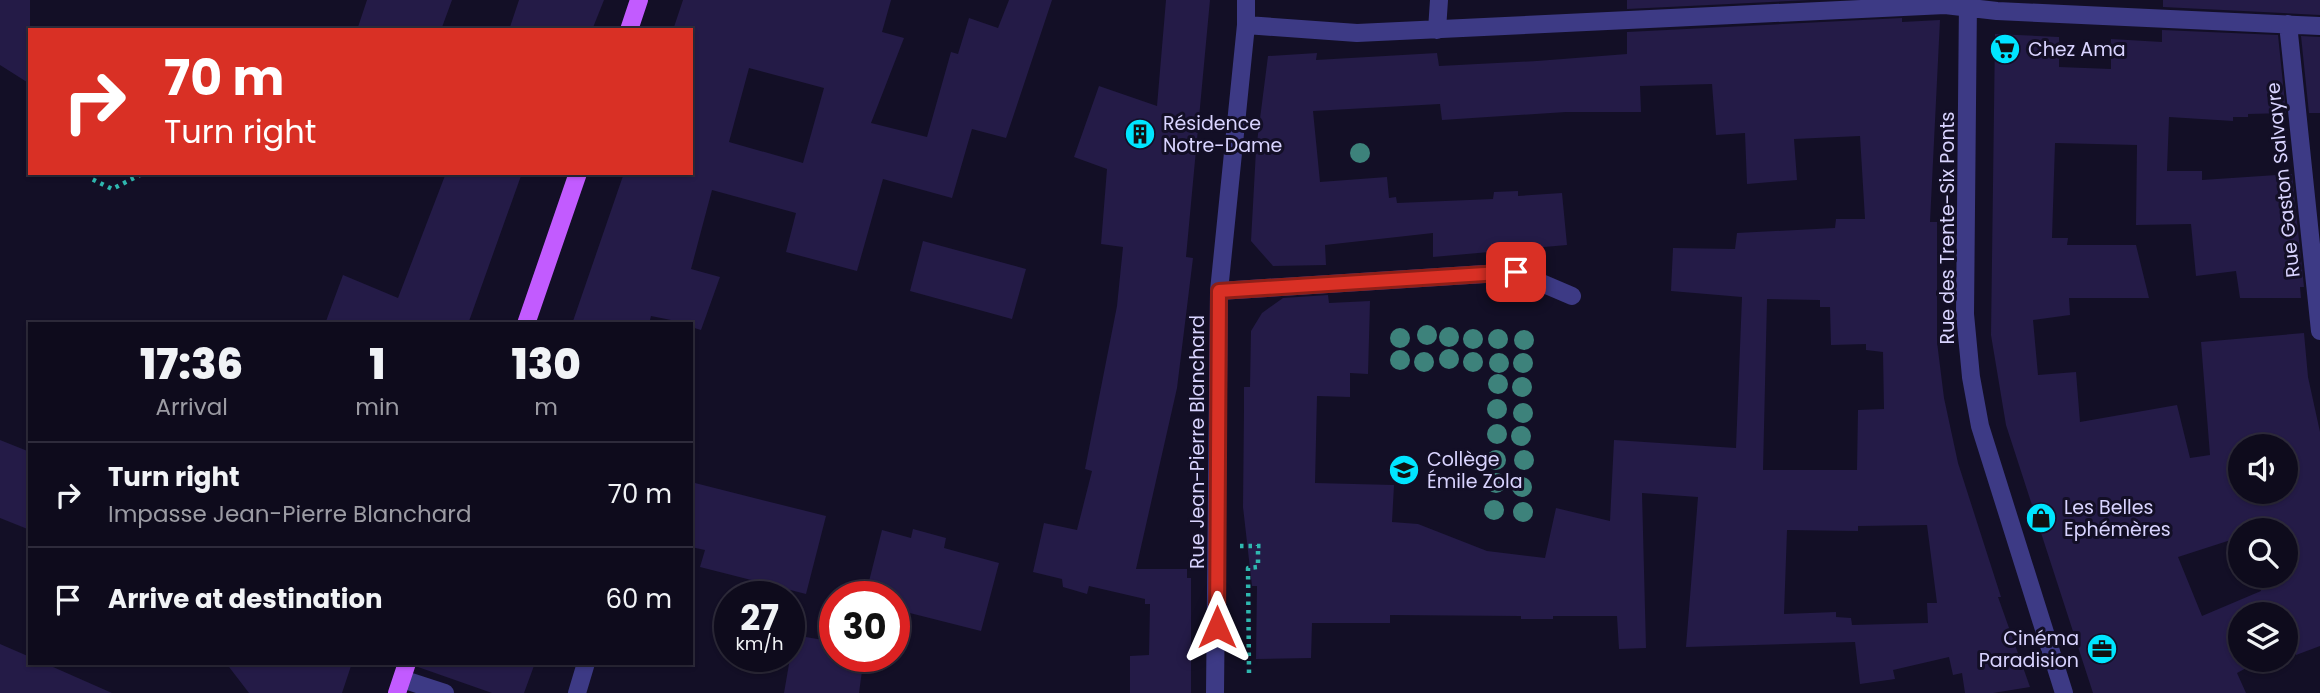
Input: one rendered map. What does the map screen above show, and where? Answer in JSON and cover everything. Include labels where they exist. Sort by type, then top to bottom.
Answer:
[{"type":"main road","points":[[630,28],[639,0]]},
{"type":"main road","points":[[527,322],[577,175]]},
{"type":"street","name":"Rue Jean-Pierre Blanchard","points":[[1216,693],[1219,291],[1246,25],[1246,0]]},
{"type":"street","points":[[1437,30],[1438,0]]},
{"type":"street","points":[[1246,25],[1357,33],[1968,3],[1997,11],[2320,26]]},
{"type":"street","name":"Rue des Trente-Six Ponts","points":[[1968,3],[1965,314],[1971,377],[1980,426],[2064,693]]},
{"type":"street","name":"Rue Gaston Salvayre","points":[[2288,24],[2320,331]]},
{"type":"street","points":[[1219,291],[1516,272],[1572,296]]},
{"type":"street","points":[[578,693],[585,665]]},
{"type":"street","points":[[402,678],[445,693]]},
{"type":"path","points":[[89,175],[112,189],[140,175]]},
{"type":"path","points":[[1243,546],[1260,545],[1258,567],[1248,568],[1249,673]]},
{"type":"building","points":[[0,0],[30,0],[28,83],[0,65]]},
{"type":"building","points":[[367,0],[452,0],[442,28],[358,28]]},
{"type":"building","points":[[519,0],[604,0],[593,28],[510,28]]},
{"type":"building","points":[[683,0],[891,0],[882,32],[904,38],[871,123],[927,137],[951,52],[958,54],[969,18],[998,28],[1009,0],[1052,0],[1006,138],[972,129],[952,198],[883,179],[857,271],[786,252],[796,213],[712,190],[691,269],[720,277],[701,330],[693,328],[693,322],[651,316],[650,322],[573,322],[623,175],[693,175],[693,28],[674,28]],"holes":[[[749,68],[824,88],[803,163],[729,142]]]},
{"type":"building","points":[[1166,0],[1210,0],[1186,257],[1193,258],[1177,388],[1136,569],[1187,569],[1187,578],[1191,578],[1191,693],[1130,693],[1130,656],[1149,655],[1150,604],[1145,604],[1145,599],[1089,586],[1087,594],[1063,587],[1062,579],[1033,572],[1044,523],[1077,530],[1092,471],[1085,469],[1117,306],[1123,247],[1101,244],[1107,169],[1074,157],[1099,86],[1157,106]]},
{"type":"building","points":[[1627,0],[1811,0],[1627,9]]},
{"type":"building","points":[[2163,0],[2320,0],[2320,15],[2163,7]]},
{"type":"building","points":[[1902,18],[1902,22],[1940,20],[1930,222],[1937,222],[1937,342],[1944,398],[1958,463],[2001,597],[1998,597],[2030,687],[1993,693],[1965,693],[1962,673],[1953,675],[1949,657],[1893,670],[1895,679],[1860,684],[1855,642],[1686,647],[1698,497],[1642,493],[1646,648],[1619,649],[1617,616],[1521,619],[1521,616],[1390,615],[1390,623],[1312,623],[1311,658],[1256,659],[1257,586],[1252,586],[1243,507],[1244,387],[1250,387],[1251,331],[1262,313],[1283,298],[1328,295],[1329,303],[1370,301],[1368,374],[1350,373],[1350,397],[1317,396],[1315,483],[1394,485],[1392,522],[1418,524],[1487,551],[1545,558],[1556,508],[1610,521],[1614,440],[1736,448],[1742,297],[1671,291],[1673,248],[1735,249],[1737,233],[1835,228],[1836,219],[1865,219],[1860,136],[1794,139],[1797,180],[1747,184],[1745,133],[1716,135],[1712,84],[1640,86],[1641,112],[1566,112],[1442,120],[1440,104],[1313,111],[1320,182],[1387,177],[1389,198],[1396,197],[1397,203],[1493,199],[1494,192],[1518,191],[1518,196],[1562,193],[1567,245],[1433,257],[1433,233],[1325,245],[1326,265],[1273,266],[1251,241],[1256,150],[1268,56],[1317,53],[1316,60],[1437,53],[1439,66],[1537,61],[1627,54],[1627,32]],"holes":[[[1767,299],[1820,300],[1820,307],[1830,307],[1831,345],[1866,344],[1866,350],[1883,352],[1884,409],[1858,410],[1857,470],[1763,470]],[[1927,525],[1937,603],[1927,603],[1928,623],[1852,625],[1851,618],[1836,617],[1836,612],[1784,614],[1787,530],[1858,531],[1858,526]]]},
{"type":"building","points":[[2162,30],[2278,35],[2286,113],[2248,114],[2248,117],[2233,117],[2233,121],[2169,117],[2167,171],[2202,171],[2202,180],[2292,174],[2304,287],[2300,287],[2301,298],[2240,298],[2236,271],[2196,276],[2191,224],[2136,225],[2137,145],[2055,143],[2052,238],[2068,238],[2067,245],[2136,245],[2149,298],[2069,298],[2070,315],[2033,320],[2038,375],[2076,372],[2080,422],[2177,405],[2190,458],[2210,455],[2201,342],[2304,333],[2308,377],[2320,432],[2320,646],[2298,654],[2298,602],[2235,602],[2261,591],[2260,588],[2298,588],[2298,518],[2228,518],[2228,541],[2178,557],[2202,616],[2228,605],[2228,672],[2239,672],[2246,693],[2093,693],[2006,425],[1991,335],[1995,34],[2059,37],[2059,67],[2111,69],[2111,39],[2162,42]]},
{"type":"building","points":[[2301,36],[2320,37],[2320,113],[2309,113]]},
{"type":"building","points":[[445,175],[521,175],[469,322],[326,322],[343,275],[398,298]]},
{"type":"building","points":[[923,241],[1026,269],[1012,319],[910,291]]},
{"type":"building","points":[[0,440],[28,451],[28,529],[0,518]]},
{"type":"building","points":[[693,483],[826,516],[806,594],[805,581],[755,581],[700,567],[705,550],[693,547]]},
{"type":"building","points":[[913,529],[946,538],[944,548],[999,563],[981,631],[910,613],[910,581],[869,581],[882,530],[911,538]]},
{"type":"building","points":[[805,637],[819,639],[819,672],[862,672],[859,693],[784,693],[788,672],[805,672]]},
{"type":"building","points":[[0,644],[28,656],[28,665],[49,665],[112,693],[0,693]]},
{"type":"building","points":[[228,665],[351,665],[342,693],[249,693]]},
{"type":"building","points":[[534,665],[524,693],[492,693],[418,667]]},
{"type":"place","name":"Chez Ama","points":[[2005,49]]},
{"type":"place","name":"Résidence Notre-Dame","points":[[1140,134]]},
{"type":"place","name":"Collège Émile Zola","points":[[1404,470]]},
{"type":"place","name":"Les Belles Ephémères","points":[[2041,518]]},
{"type":"place","name":"Cinéma Paradision","points":[[2102,649]]},
{"type":"route","points":[[1217,627],[1219,291],[1516,272]]}]
